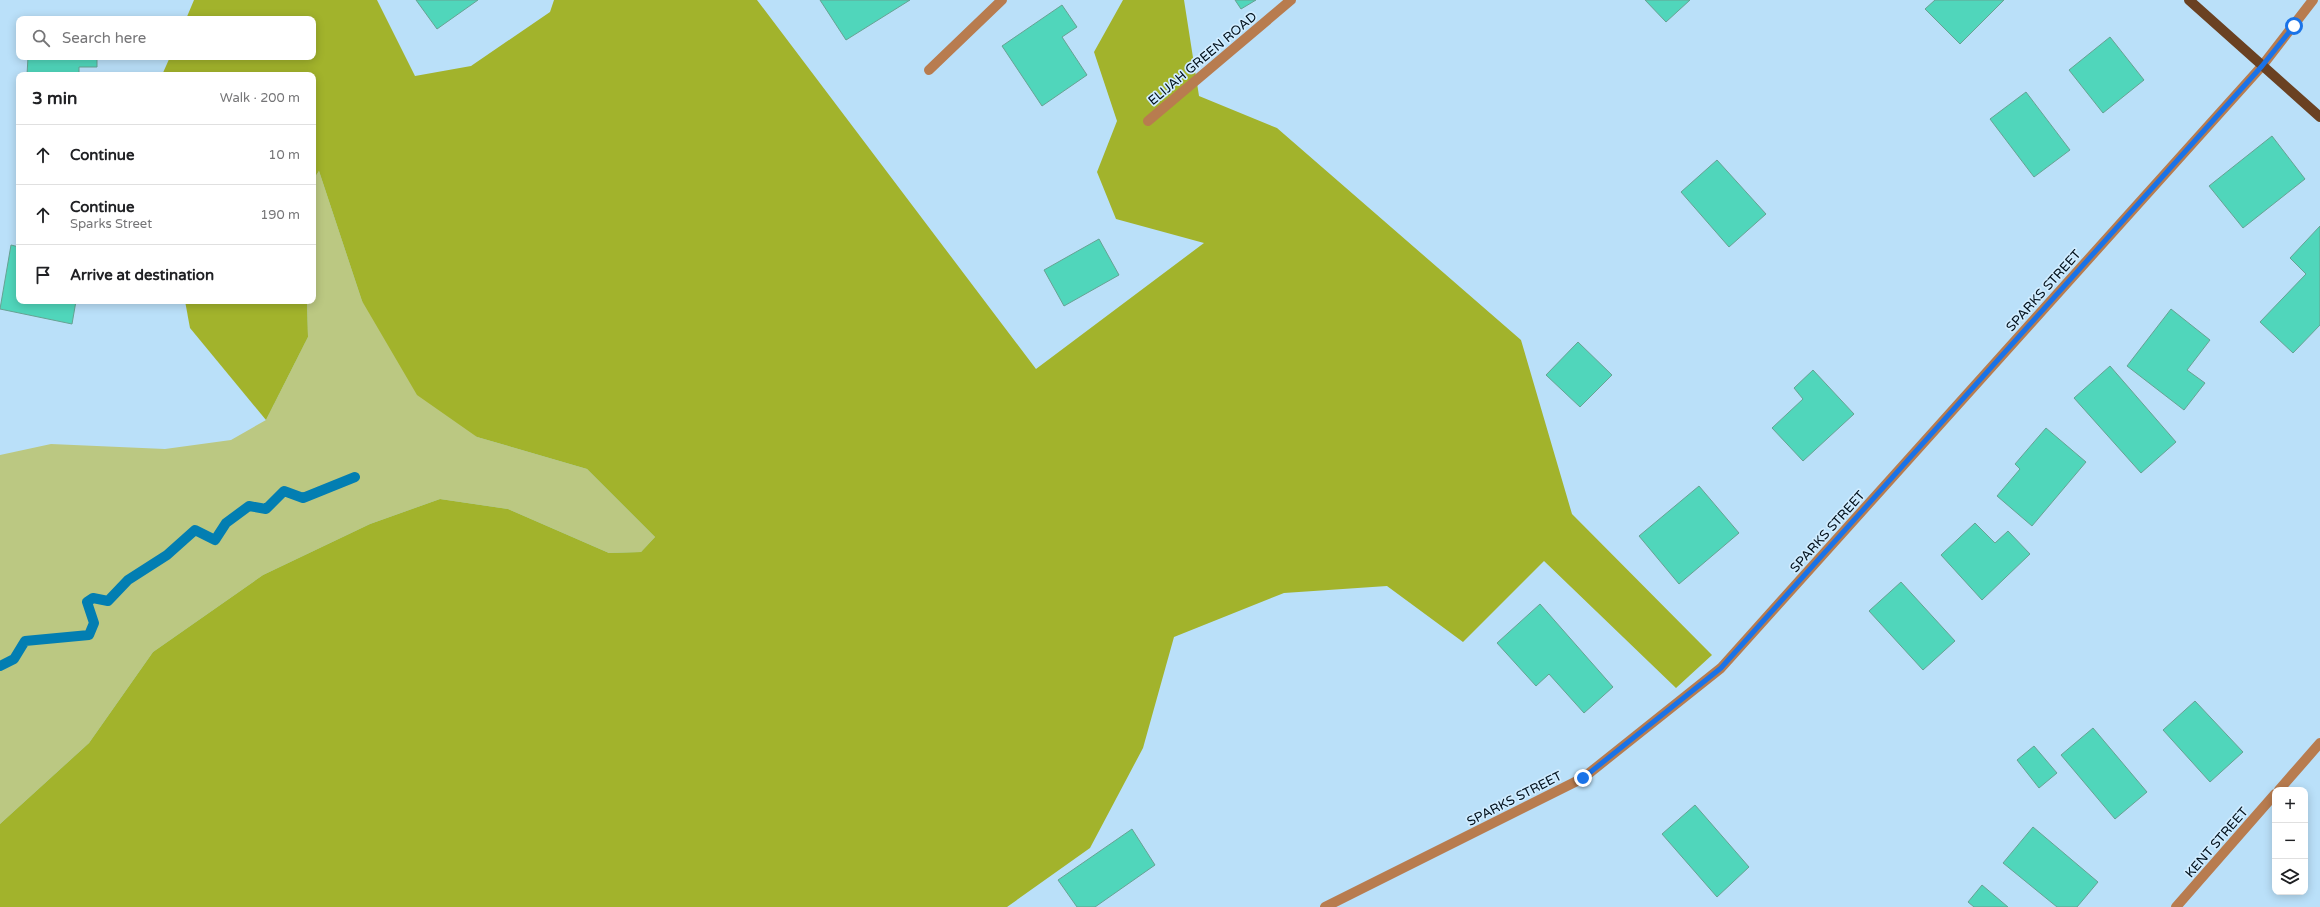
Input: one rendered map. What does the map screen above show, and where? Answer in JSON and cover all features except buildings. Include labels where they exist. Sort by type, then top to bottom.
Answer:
[{"type":"main road","points":[[2189,0],[2320,117]]},
{"type":"street","points":[[929,70],[1002,0]]},
{"type":"street","name":"ELIJAH GREEN ROAD","points":[[1148,121],[1291,0]]},
{"type":"street","name":"SPARKS STREET","points":[[1325,907],[1583,778],[1721,668],[2262,66],[2313,0]]},
{"type":"street","points":[[2282,787],[2320,744]]},
{"type":"street","name":"KENT STREET","points":[[2176,907],[2272,797]]},
{"type":"green space","points":[[194,0],[377,0],[415,76],[471,66],[550,12],[554,0],[757,0],[1036,369],[1204,243],[1116,219],[1097,172],[1117,121],[1094,52],[1123,0],[1184,0],[1199,96],[1277,128],[1521,340],[1572,514],[1712,655],[1676,688],[1544,561],[1463,642],[1387,586],[1284,593],[1174,637],[1143,748],[1090,848],[1007,907],[0,907],[0,824],[89,743],[153,652],[263,575],[370,524],[440,499],[508,509],[609,553],[641,552],[655,537],[587,469],[477,437],[417,395],[362,301],[319,171],[316,176],[316,72],[163,72],[169,60],[316,60],[316,16],[187,16]]},
{"type":"green space","points":[[319,171],[362,301],[477,437],[587,469],[655,537],[641,552],[609,553],[508,509],[440,499],[370,524],[263,575],[153,652],[89,743],[0,824],[0,455],[51,444],[165,449],[231,440],[266,420],[308,337],[307,304],[316,304],[316,176]]},
{"type":"green space","points":[[186,304],[307,304],[308,337],[266,420],[190,328]]},
{"type":"waterway","points":[[0,666],[14,659],[25,641],[89,635],[94,623],[87,602],[93,598],[108,601],[128,580],[167,555],[195,530],[215,540],[226,523],[249,506],[266,509],[284,491],[303,498],[355,477]]},
{"type":"route","points":[[1583,778],[1721,668],[2262,66],[2294,26]]}]
